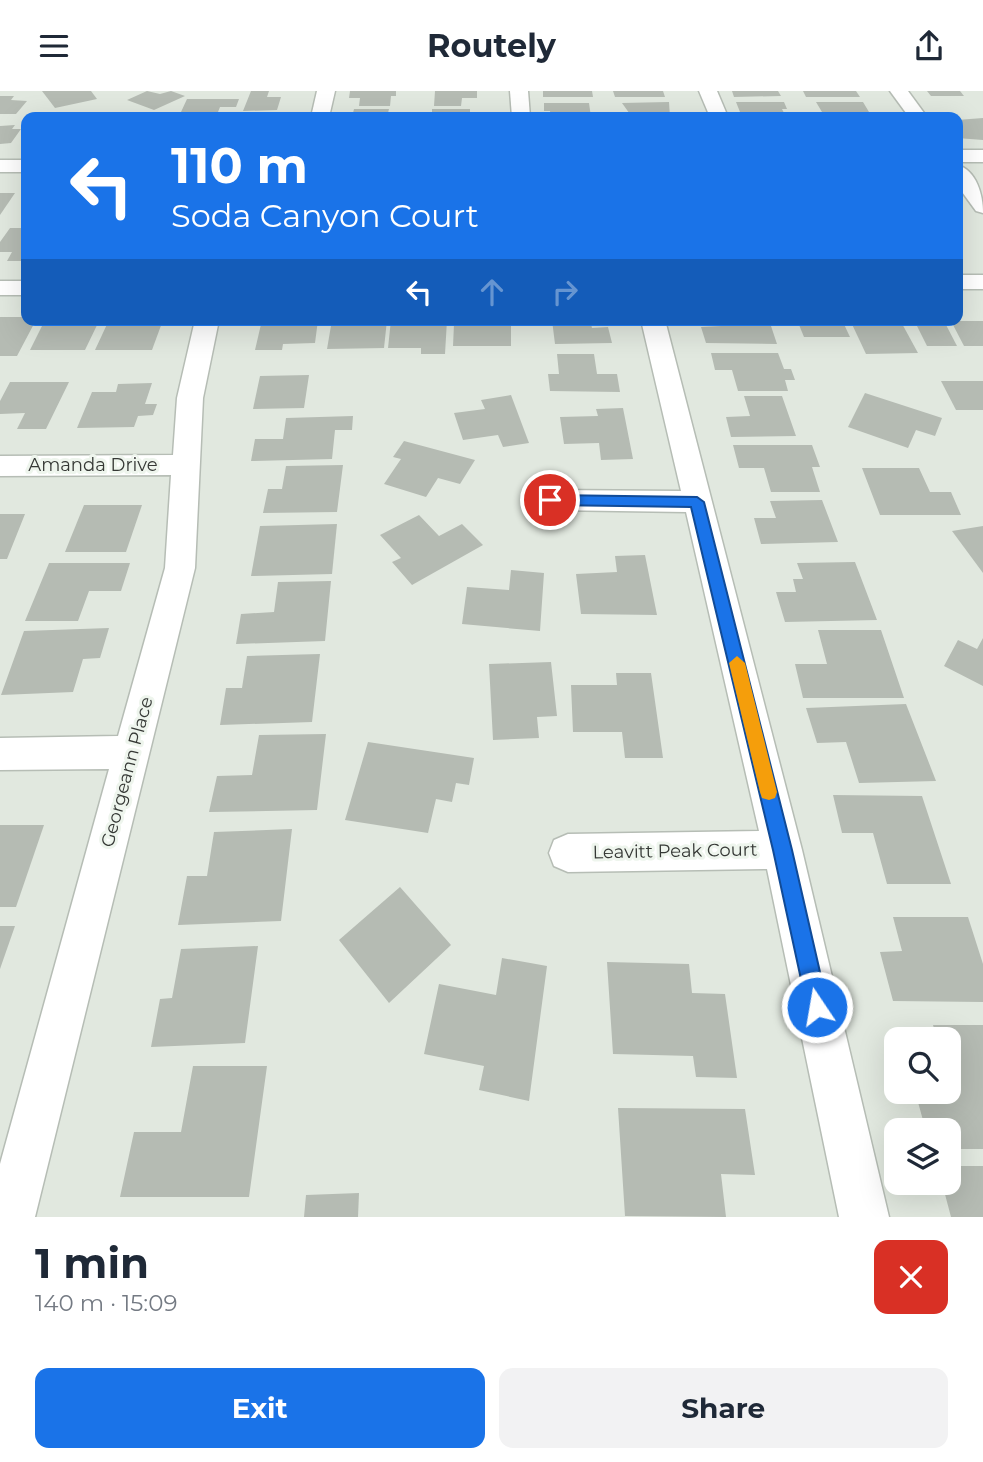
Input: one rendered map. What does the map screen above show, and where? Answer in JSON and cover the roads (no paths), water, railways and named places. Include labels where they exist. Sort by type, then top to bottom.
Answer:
[{"type":"street","points":[[321,112],[326,91]]},
{"type":"street","points":[[519,91],[521,112]]},
{"type":"street","points":[[708,91],[717,112]]},
{"type":"street","points":[[899,91],[914,112]]},
{"type":"street","points":[[963,156],[983,156]]},
{"type":"street","points":[[0,166],[21,166]]},
{"type":"street","points":[[963,179],[983,207]]},
{"type":"street","points":[[963,282],[983,282]]},
{"type":"street","points":[[0,288],[21,288]]},
{"type":"street","name":"Georgeann Place","points":[[10,1217],[180,568],[190,398],[206,326]]},
{"type":"street","points":[[654,326],[783,850],[864,1217]]},
{"type":"street","name":"Amanda Drive","points":[[0,465],[185,465]]},
{"type":"street","points":[[550,500],[697,502]]},
{"type":"street","points":[[0,754],[132,753]]},
{"type":"street","name":"Leavitt Peak Court","points":[[568,853],[783,850]]}]
